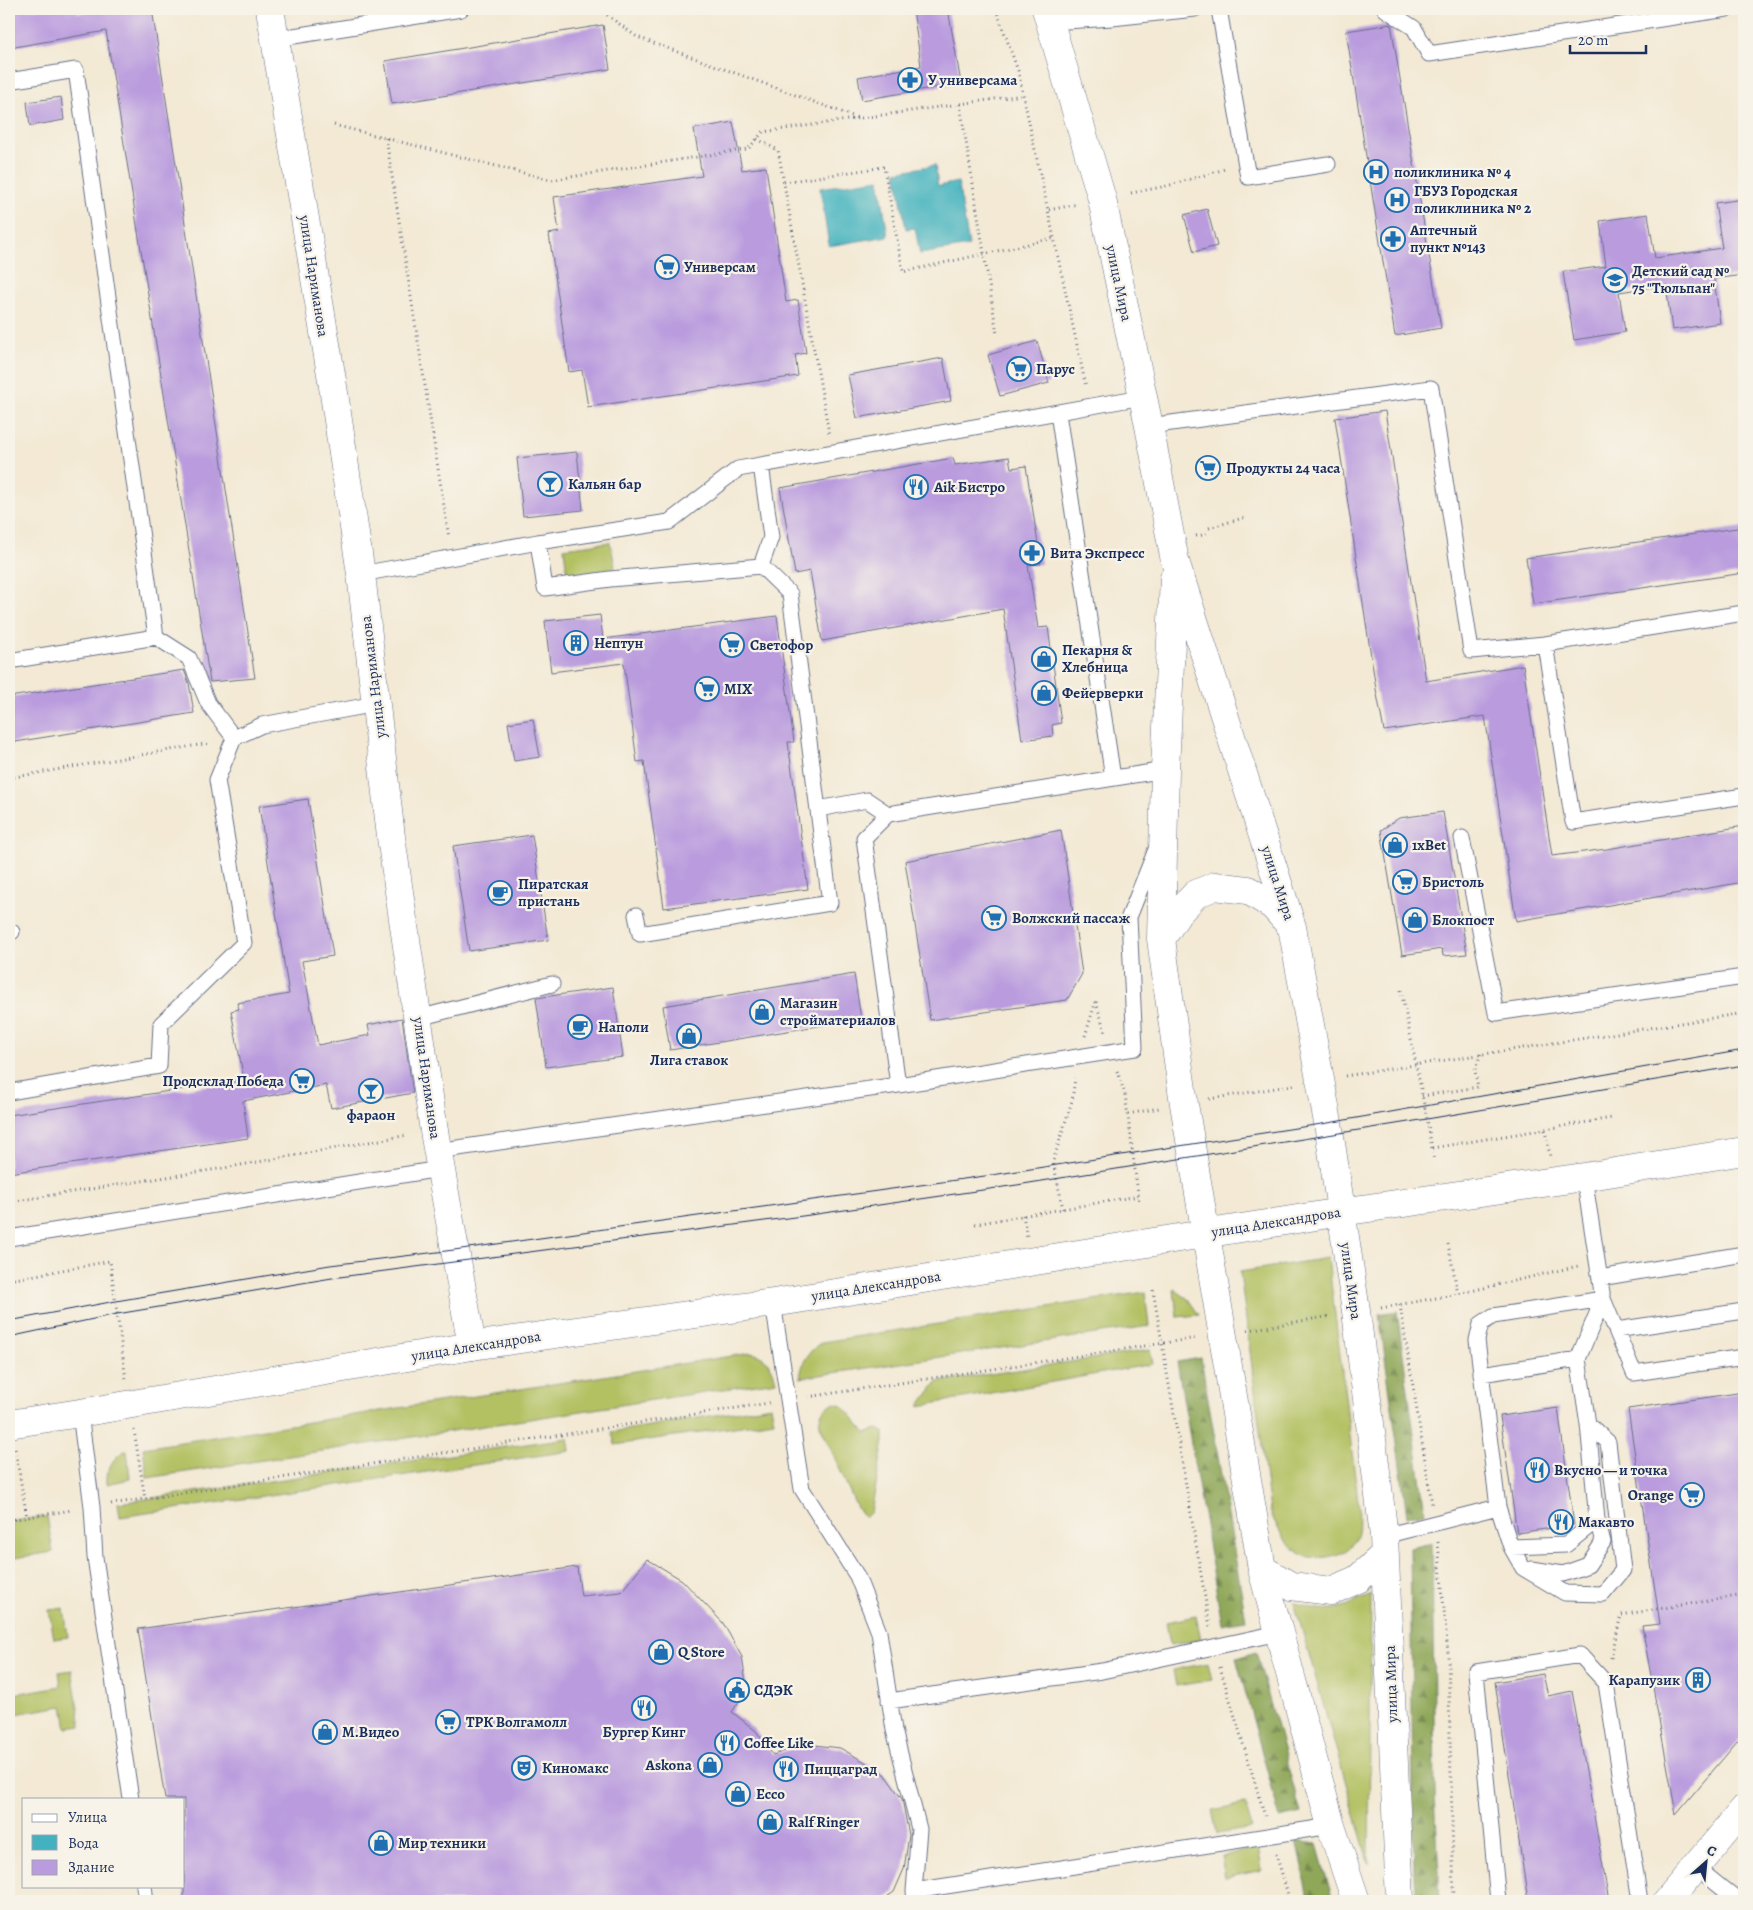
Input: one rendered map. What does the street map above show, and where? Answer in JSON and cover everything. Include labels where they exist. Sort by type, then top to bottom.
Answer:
[{"type":"street","name":"улица Нариманова","points":[[270,9],[332,380],[361,574],[391,837],[437,1150],[472,1346]]},
{"type":"street","name":"улица Мира","points":[[1049,16],[1102,199],[1175,561],[1292,927],[1328,1122],[1356,1311],[1385,1545],[1400,1901]]},
{"type":"street","name":"улица Мира","points":[[1175,561],[1165,770],[1162,939],[1192,1158],[1262,1569],[1331,1826],[1356,1901]]},
{"type":"street","points":[[1162,939],[1178,913],[1196,894],[1216,886],[1248,890],[1273,906],[1292,927]]},
{"type":"street","name":"улица Александрова","points":[[10,1423],[80,1413],[472,1346],[773,1303],[1340,1212],[1584,1177],[1744,1151]]},
{"type":"street","points":[[1262,1569],[1291,1586],[1330,1591],[1358,1579],[1385,1545]]},
{"type":"street","points":[[1673,1899],[1696,1867],[1744,1809]]},
{"type":"lane","points":[[275,39],[461,9]]},
{"type":"lane","points":[[1049,16],[1112,18],[1195,9]]},
{"type":"lane","points":[[1219,9],[1248,177],[1328,164]]},
{"type":"lane","points":[[1385,9],[1414,28],[1429,54],[1727,9]]},
{"type":"lane","points":[[9,81],[76,70],[156,637]]},
{"type":"lane","points":[[1149,426],[1431,388],[1471,651],[1545,644],[1744,613]]},
{"type":"lane","points":[[361,574],[538,542],[669,522],[738,469],[1142,397]]},
{"type":"lane","points":[[1058,413],[1113,778]]},
{"type":"lane","points":[[762,465],[772,537],[762,566]]},
{"type":"lane","points":[[538,542],[545,588],[610,579],[762,566],[790,594],[830,904],[640,934],[636,915]]},
{"type":"lane","points":[[9,660],[156,637],[189,658],[208,703],[234,738]]},
{"type":"lane","points":[[1545,644],[1573,822],[1744,796]]},
{"type":"lane","points":[[9,1092],[159,1066],[161,1024],[244,943],[217,780],[234,738],[262,725],[376,704]]},
{"type":"lane","points":[[898,1085],[864,838],[888,814],[1165,770]]},
{"type":"lane","points":[[818,809],[867,800],[888,814]]},
{"type":"lane","points":[[9,1238],[437,1150],[898,1085],[1136,1048],[1129,917],[1164,829]]},
{"type":"lane","points":[[1462,838],[1496,1013],[1744,977]]},
{"type":"lane","points":[[418,1018],[552,984]]},
{"type":"lane","points":[[1584,1177],[1603,1298],[1634,1373],[1744,1357]]},
{"type":"lane","points":[[1600,1278],[1744,1254]]},
{"type":"lane","points":[[1523,1568],[1563,1574],[1588,1565],[1603,1542],[1597,1520],[1588,1424],[1578,1359],[1603,1298]]},
{"type":"lane","points":[[1588,1424],[1608,1442],[1623,1570],[1603,1594],[1565,1593],[1523,1568],[1512,1548],[1498,1507],[1477,1340],[1481,1324],[1493,1316],[1603,1298]]},
{"type":"lane","points":[[773,1303],[802,1489],[857,1576],[879,1632],[889,1701],[901,1761],[920,1829],[915,1896],[1331,1826]]},
{"type":"lane","points":[[1616,1330],[1744,1311]]},
{"type":"lane","points":[[1481,1374],[1578,1359]]},
{"type":"lane","points":[[80,1413],[92,1507],[95,1557],[131,1798]]},
{"type":"lane","points":[[1385,1545],[1435,1523],[1498,1507]]},
{"type":"lane","points":[[1512,1548],[1566,1545],[1597,1520]]},
{"type":"lane","points":[[889,1701],[1102,1671],[1278,1633]]},
{"type":"lane","points":[[1498,1901],[1476,1672],[1580,1655],[1606,1683],[1640,1901]]},
{"type":"lane","points":[[1696,1867],[1738,1901]]},
{"type":"lane","points":[[144,1888],[146,1901]]},
{"type":"path","points":[[599,9],[638,37],[860,118]]},
{"type":"path","points":[[996,9],[1018,71],[1090,407]]},
{"type":"path","points":[[334,125],[551,180],[748,149],[763,132],[1023,95]]},
{"type":"path","points":[[960,104],[997,334]]},
{"type":"path","points":[[386,138],[452,558]]},
{"type":"path","points":[[757,139],[778,150],[832,452]]},
{"type":"path","points":[[1131,193],[1167,186],[1245,164]]},
{"type":"path","points":[[784,182],[884,167],[903,272],[1055,238]]},
{"type":"path","points":[[1049,210],[1081,204]]},
{"type":"path","points":[[1209,528],[1246,517]]},
{"type":"path","points":[[9,778],[234,738]]},
{"type":"path","points":[[1401,990],[1434,1161]]},
{"type":"path","points":[[1063,1208],[1054,1161],[1072,1101],[1078,1057],[1096,1001],[1110,1052],[1125,1094],[1139,1201]]},
{"type":"path","points":[[1340,1076],[1744,1013]]},
{"type":"path","points":[[1422,1096],[1478,1087],[1475,1071],[1481,1053]]},
{"type":"path","points":[[1206,1100],[1301,1084]]},
{"type":"path","points":[[1128,1114],[1168,1106]]},
{"type":"path","points":[[1432,1148],[1612,1118]]},
{"type":"path","points":[[9,1202],[230,1167],[437,1150]]},
{"type":"path","points":[[975,1224],[1138,1196]]},
{"type":"path","points":[[1448,1244],[1458,1294]]},
{"type":"path","points":[[9,1280],[110,1262]]},
{"type":"path","points":[[1378,1308],[1458,1294],[1596,1262]]},
{"type":"path","points":[[1153,1290],[1213,1646],[1290,1901]]},
{"type":"path","points":[[1400,1305],[1440,1550],[1448,1654],[1454,1901]]},
{"type":"path","points":[[1245,1331],[1337,1315]]},
{"type":"path","points":[[9,1520],[1204,1337]]},
{"type":"path","points":[[10,1423],[28,1517]]},
{"type":"path","points":[[1606,1683],[1621,1615],[1744,1595]]},
{"type":"green space","points":[[610,542],[615,566],[610,573],[574,578],[567,574],[564,548]]},
{"type":"green space","points":[[1328,1258],[1359,1509],[1359,1526],[1357,1536],[1348,1549],[1337,1555],[1317,1558],[1299,1553],[1285,1540],[1270,1511],[1240,1272]]},
{"type":"green space","points":[[1174,1289],[1188,1299],[1199,1315],[1177,1317]]},
{"type":"green space","points":[[1145,1292],[1149,1326],[800,1378],[806,1357],[822,1342]]},
{"type":"green space","points":[[1397,1311],[1425,1513],[1407,1516],[1379,1314]]},
{"type":"green space","points":[[1150,1350],[1153,1364],[919,1406],[937,1382]]},
{"type":"green space","points":[[751,1353],[762,1357],[768,1363],[776,1381],[147,1478],[143,1448]]},
{"type":"green space","points":[[1201,1358],[1246,1620],[1222,1624],[1177,1362]]},
{"type":"green space","points":[[833,1403],[842,1405],[866,1433],[877,1429],[884,1432],[871,1512],[865,1518],[857,1508],[820,1425],[822,1412]]},
{"type":"green space","points":[[771,1406],[774,1421],[615,1445],[612,1432]]},
{"type":"green space","points":[[568,1438],[570,1451],[120,1517],[118,1503]]},
{"type":"green space","points":[[127,1450],[130,1479],[107,1484],[111,1464],[114,1459]]},
{"type":"green space","points":[[47,1516],[53,1552],[9,1559],[9,1522]]},
{"type":"green space","points":[[1432,1543],[1435,1791],[1440,1901],[1416,1901],[1414,1877],[1410,1548]]},
{"type":"green space","points":[[1371,1594],[1369,1864],[1294,1602],[1315,1608],[1334,1609],[1352,1604]]},
{"type":"green space","points":[[64,1608],[68,1637],[54,1639],[49,1610]]},
{"type":"green space","points":[[1196,1616],[1201,1640],[1170,1645],[1166,1622]]},
{"type":"green space","points":[[1256,1652],[1301,1813],[1280,1818],[1236,1658]]},
{"type":"green space","points":[[1208,1663],[1212,1680],[1176,1686],[1173,1670]]},
{"type":"green space","points":[[72,1670],[81,1726],[67,1728],[63,1706],[9,1715],[9,1695],[61,1686],[59,1672]]},
{"type":"green space","points":[[1245,1804],[1252,1828],[1217,1834],[1212,1810]]},
{"type":"green space","points":[[1296,1841],[1317,1844],[1333,1901],[1310,1901]]},
{"type":"green space","points":[[1258,1848],[1262,1870],[1225,1878],[1221,1856]]},
{"type":"water","points":[[935,165],[938,186],[958,182],[969,246],[920,254],[915,228],[906,229],[896,172]]},
{"type":"water","points":[[879,179],[888,236],[829,246],[820,188]]},
{"type":"building","points":[[9,9],[77,9],[78,13],[102,9],[152,9],[255,678],[210,682],[106,31],[9,48]]},
{"type":"building","points":[[913,9],[948,9],[961,83],[862,100],[858,77],[921,66]]},
{"type":"building","points":[[1391,24],[1441,328],[1395,336],[1346,31]]},
{"type":"building","points":[[603,25],[610,69],[392,104],[385,61]]},
{"type":"building","points":[[61,97],[64,120],[30,126],[27,102]]},
{"type":"building","name":"Универсам","points":[[733,122],[742,170],[766,167],[786,302],[798,300],[806,353],[795,355],[798,376],[588,407],[582,370],[569,372],[549,234],[559,232],[554,197],[702,176],[694,129]]},
{"type":"building","points":[[1744,199],[1744,275],[1714,279],[1720,323],[1672,330],[1666,285],[1619,292],[1625,332],[1574,340],[1563,272],[1606,266],[1600,221],[1648,214],[1655,258],[1722,248],[1715,203]]},
{"type":"building","points":[[1207,209],[1217,246],[1194,252],[1184,215]]},
{"type":"building","name":"Парус","points":[[1037,341],[1049,383],[1000,396],[988,355]]},
{"type":"building","points":[[943,358],[951,401],[857,418],[848,375]]},
{"type":"building","points":[[1385,411],[1426,681],[1523,665],[1552,856],[1607,849],[1744,826],[1744,882],[1516,921],[1485,716],[1384,731],[1335,418]]},
{"type":"building","name":"Кальян бар","points":[[577,452],[583,510],[523,516],[517,458]]},
{"type":"building","points":[[1009,457],[1011,468],[1026,466],[1041,564],[1028,565],[1038,628],[1048,627],[1061,723],[1052,725],[1053,736],[1022,740],[1003,609],[822,641],[810,571],[795,574],[780,488],[953,458],[955,465]]},
{"type":"building","points":[[1744,527],[1744,573],[1533,604],[1526,558]]},
{"type":"building","points":[[600,615],[603,639],[777,616],[794,742],[788,742],[808,889],[664,908],[644,761],[637,762],[624,663],[551,672],[545,621]]},
{"type":"building","points":[[184,670],[189,683],[194,713],[9,743],[9,697]]},
{"type":"building","points":[[533,719],[540,757],[514,761],[508,723]]},
{"type":"building","points":[[308,799],[333,956],[302,961],[318,1045],[370,1035],[368,1025],[402,1018],[413,1093],[331,1108],[326,1085],[243,1101],[248,1138],[9,1173],[9,1115],[244,1080],[231,1011],[239,1009],[237,1003],[289,994],[259,806]]},
{"type":"building","points":[[1443,812],[1467,954],[1443,956],[1442,949],[1402,955],[1381,830],[1399,818]]},
{"type":"building","name":"Волжский пассаж","points":[[1061,830],[1082,974],[1067,1000],[930,1020],[905,861]]},
{"type":"building","name":"Пиратская пристань","points":[[532,835],[548,940],[469,951],[453,846]]},
{"type":"building","name":"Магазин стройматериалов","points":[[854,974],[861,1019],[670,1050],[663,1006]]},
{"type":"building","name":"Наполи","points":[[613,987],[623,1057],[546,1067],[536,998]]},
{"type":"building","points":[[1744,1392],[1744,1734],[1676,1814],[1642,1626],[1660,1624],[1628,1409]]},
{"type":"building","name":"Вкусно — и точка","points":[[1558,1408],[1574,1525],[1517,1533],[1500,1416]]},
{"type":"building","name":"ТРК Волгамолл","points":[[647,1559],[682,1580],[723,1623],[742,1657],[747,1689],[732,1712],[756,1731],[773,1755],[806,1744],[840,1748],[883,1772],[902,1799],[909,1835],[904,1869],[894,1892],[881,1901],[184,1901],[185,1798],[165,1798],[138,1629],[577,1567],[581,1596],[621,1592]]},
{"type":"building","points":[[1543,1674],[1548,1696],[1572,1691],[1609,1901],[1528,1901],[1495,1682]]},
{"type":"tram line","points":[[9,1321],[330,1265],[454,1250],[992,1175],[1328,1123],[1744,1050]]},
{"type":"tram line","points":[[9,1337],[117,1314],[332,1278],[810,1215],[1017,1185],[1427,1119],[1744,1065]]},
{"type":"place","name":"У универсама","points":[[910,80]]},
{"type":"place","name":"поликлиника № 4","points":[[1376,172]]},
{"type":"place","name":"ГБУЗ Городская поликлиника № 2","points":[[1397,200]]},
{"type":"place","name":"Аптечный пункт №143","points":[[1393,239]]},
{"type":"place","name":"Универсам","points":[[667,267]]},
{"type":"place","name":"Детский сад № 75 \"Тюльпан\"","points":[[1615,280]]},
{"type":"place","name":"Парус","points":[[1019,369]]},
{"type":"place","name":"Продукты 24 часа","points":[[1208,468]]},
{"type":"place","name":"Кальян бар","points":[[550,484]]},
{"type":"place","name":"Aik Бистро","points":[[916,487]]},
{"type":"place","name":"Вита Экспресс","points":[[1032,553]]},
{"type":"place","name":"Нептун","points":[[576,643]]},
{"type":"place","name":"Светофор","points":[[732,645]]},
{"type":"place","name":"Пекарня & Хлебница","points":[[1044,659]]},
{"type":"place","name":"MIX","points":[[707,689]]},
{"type":"place","name":"Фейерверки","points":[[1044,693]]},
{"type":"place","name":"1xBet","points":[[1395,845]]},
{"type":"place","name":"Бристоль","points":[[1405,882]]},
{"type":"place","name":"Пиратская пристань","points":[[500,893]]},
{"type":"place","name":"Волжский пассаж","points":[[994,918]]},
{"type":"place","name":"Блокпост","points":[[1415,920]]},
{"type":"place","name":"Магазин стройматериалов","points":[[762,1012]]},
{"type":"place","name":"Наполи","points":[[580,1027]]},
{"type":"place","name":"Лига ставок","points":[[689,1036]]},
{"type":"place","name":"Продсклад Победа","points":[[302,1081]]},
{"type":"place","name":"фараон","points":[[371,1091]]},
{"type":"place","name":"Вкусно — и точка","points":[[1537,1470]]},
{"type":"place","name":"Orange","points":[[1692,1495]]},
{"type":"place","name":"Макавто","points":[[1561,1522]]},
{"type":"place","name":"Q Store","points":[[661,1652]]},
{"type":"place","name":"Карапузик","points":[[1698,1680]]},
{"type":"place","name":"СДЭК","points":[[737,1690]]},
{"type":"place","name":"Бургер Кинг","points":[[644,1708]]},
{"type":"place","name":"ТРК Волгамолл","points":[[448,1722]]},
{"type":"place","name":"М.Видео","points":[[325,1732]]},
{"type":"place","name":"Coffee Like","points":[[727,1743]]},
{"type":"place","name":"Askona","points":[[710,1765]]},
{"type":"place","name":"Киномакс","points":[[524,1768]]},
{"type":"place","name":"Пиццаград","points":[[786,1769]]},
{"type":"place","name":"Ecco","points":[[738,1794]]},
{"type":"place","name":"Ralf Ringer","points":[[770,1822]]},
{"type":"place","name":"Мир техники","points":[[381,1843]]}]
